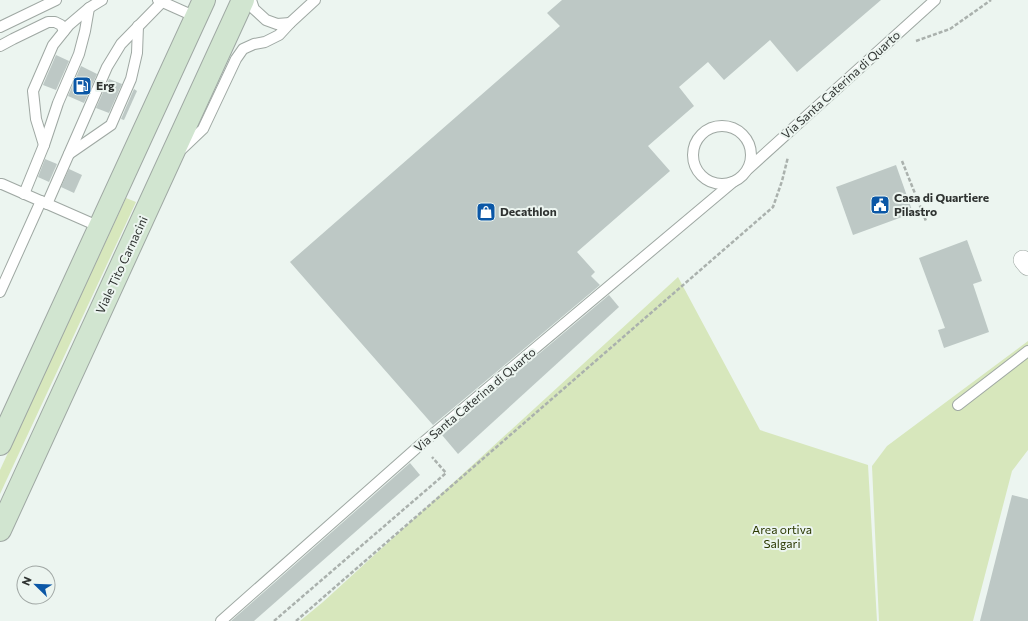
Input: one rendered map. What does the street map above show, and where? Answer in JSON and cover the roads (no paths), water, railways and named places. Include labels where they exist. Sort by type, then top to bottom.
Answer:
[{"type":"main road","name":"Viale Tito Carnacini","points":[[0,530],[243,0]]},
{"type":"main road","points":[[0,444],[200,8]]},
{"type":"lane","points":[[0,27],[56,0]]},
{"type":"lane","points":[[44,145],[36,119],[33,92],[53,45],[69,25],[89,8],[102,0]]},
{"type":"lane","points":[[251,0],[254,8],[266,20],[277,24],[290,23]]},
{"type":"lane","points":[[170,160],[203,129],[236,59],[243,49],[279,35],[315,0]]},
{"type":"lane","name":"Via Santa Caterina di Quarto","points":[[748,169],[935,0]]},
{"type":"lane","points":[[0,292],[69,154],[107,67],[121,44],[160,1],[200,8]]},
{"type":"lane","points":[[24,194],[44,145],[58,103],[79,54],[89,8]]},
{"type":"lane","points":[[0,46],[48,22],[56,22],[62,25],[64,31]]},
{"type":"lane","points":[[69,154],[111,125],[131,79],[137,53],[138,26]]},
{"type":"lane","points":[[724,125],[733,127],[741,132],[748,140],[751,149],[751,160],[748,169],[741,177],[733,182],[722,184],[712,182],[704,178],[697,170],[693,152],[695,143],[700,135],[707,129],[724,125]]},
{"type":"lane","name":"Via Santa Caterina di Quarto","points":[[220,621],[420,445],[733,182]]},
{"type":"lane","points":[[1,183],[100,227]]},
{"type":"lane","points":[[958,405],[1028,351]]},
{"type":"place","name":"Erg","points":[[82,86]]},
{"type":"place","name":"Casa di Quartiere Pilastro","points":[[880,205]]},
{"type":"place","name":"Decathlon","points":[[486,212]]},
{"type":"park label","name":"Area ortiva Salgari","points":[[782,537]]}]
